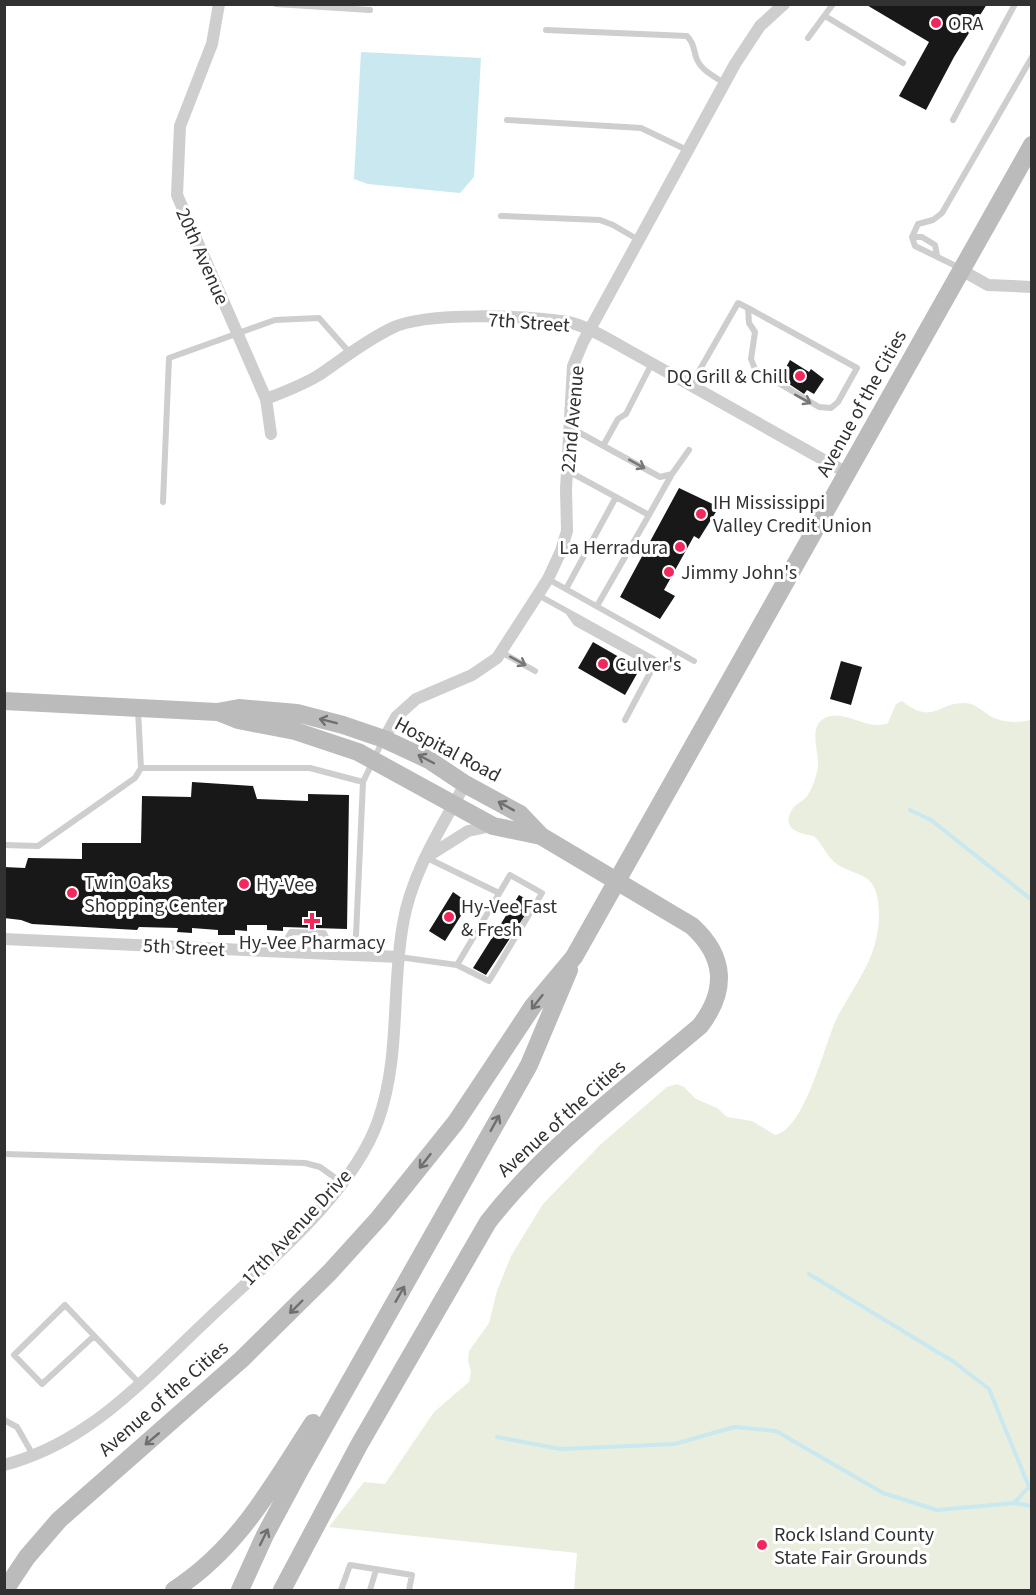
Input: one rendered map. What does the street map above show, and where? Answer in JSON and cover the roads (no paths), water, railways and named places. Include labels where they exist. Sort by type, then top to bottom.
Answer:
[{"type":"main road","name":"Avenue of the Cities","points":[[640,840],[1032,145]]},
{"type":"main road","name":"Avenue of the Cities","points":[[240,1590],[277,1512],[529,1065],[550,1021],[574,957],[747,649]]},
{"type":"main road","name":"Hospital Road","points":[[4,701],[217,712],[239,708],[297,713],[343,724],[384,739],[429,760],[465,784],[520,814],[541,836],[617,882]]},
{"type":"main road","name":"Hospital Road","points":[[217,712],[238,720],[306,734],[374,759],[493,826],[541,836]]},
{"type":"main road","name":"Avenue of the Cities","points":[[282,1590],[359,1445],[488,1222],[508,1196],[548,1155],[700,1026],[712,1012],[720,985],[720,972],[710,946],[692,926],[617,882]]},
{"type":"main road","name":"Avenue of the Cities","points":[[5,1590],[27,1557],[59,1520],[242,1359],[323,1279],[372,1226],[456,1122],[533,1006],[574,957]]},
{"type":"main road","name":"Avenue of the Cities","points":[[174,1590],[209,1564],[249,1522],[386,1318]]},
{"type":"street","name":"20th Avenue","points":[[219,4],[212,44],[180,126],[177,195],[266,399],[271,434]]},
{"type":"street","name":"22nd Avenue","points":[[384,739],[396,717],[416,699],[472,675],[497,658],[548,579],[567,531],[567,471],[573,366],[637,239],[724,83],[750,39],[784,4]]},
{"type":"street","points":[[961,270],[988,285],[1032,287]]},
{"type":"street","name":"7th Street","points":[[266,399],[291,390],[319,375],[349,352],[395,326],[418,321],[522,318],[569,322],[591,330],[652,363],[847,473]]},
{"type":"street","name":"17th Avenue Drive","points":[[4,1465],[33,1455],[89,1425],[139,1383],[286,1245],[341,1182],[371,1137],[391,1076],[399,957],[407,904],[427,858],[465,784]]},
{"type":"street","points":[[427,858],[468,831],[493,826]]},
{"type":"street","name":"5th Street","points":[[4,939],[399,957]]},
{"type":"lane","points":[[276,4],[370,10]]},
{"type":"lane","points":[[808,38],[833,4]]},
{"type":"lane","points":[[953,120],[1015,4]]},
{"type":"lane","points":[[825,16],[903,63]]},
{"type":"lane","points":[[546,30],[687,36],[694,44],[696,58],[703,68],[724,83]]},
{"type":"lane","points":[[961,270],[937,255],[927,254],[915,246],[912,237],[918,224],[933,220],[942,213],[1032,57]]},
{"type":"lane","points":[[507,120],[641,128],[687,150]]},
{"type":"lane","points":[[501,216],[600,220],[614,225],[637,239]]},
{"type":"lane","points":[[912,237],[922,237],[935,245],[937,255]]},
{"type":"lane","points":[[691,385],[738,303],[748,308],[857,368],[838,402],[831,408],[819,407],[754,369],[751,359],[755,332],[749,323],[748,308]]},
{"type":"lane","points":[[164,502],[169,358],[274,320],[319,318],[349,352]]},
{"type":"lane","points":[[603,446],[618,419],[626,414],[652,363]]},
{"type":"lane","points":[[571,428],[660,477],[672,474]]},
{"type":"lane","points":[[597,606],[672,474],[689,450]]},
{"type":"lane","points":[[567,471],[649,515]]},
{"type":"lane","points":[[566,589],[616,497]]},
{"type":"lane","points":[[548,579],[694,661]]},
{"type":"lane","points":[[538,594],[668,667],[676,651]]},
{"type":"lane","points":[[567,610],[576,623],[647,662],[650,673],[625,720]]},
{"type":"lane","points":[[501,652],[535,671]]},
{"type":"lane","points":[[4,845],[38,846],[135,778],[141,768],[138,708]]},
{"type":"lane","points":[[351,955],[356,935],[363,782],[384,739]]},
{"type":"lane","points":[[141,768],[310,768],[363,782]]},
{"type":"lane","points":[[427,858],[500,893]]},
{"type":"lane","points":[[399,957],[457,965],[489,981],[542,893],[510,875],[457,965]]},
{"type":"lane","points":[[279,952],[291,932],[324,933],[335,955]]},
{"type":"lane","points":[[4,1154],[305,1163],[320,1167],[341,1182]]},
{"type":"lane","points":[[94,1336],[42,1384],[14,1355],[65,1305],[139,1383]]},
{"type":"lane","points":[[4,1420],[17,1427],[33,1455]]},
{"type":"lane","points":[[341,1590],[350,1565],[412,1575],[408,1590]]},
{"type":"lane","points":[[370,1590],[376,1570]]},
{"type":"water","points":[[361,52],[481,58],[474,177],[460,193],[368,184],[354,179]]},
{"type":"waterway","points":[[910,810],[931,820],[1032,900]]},
{"type":"waterway","points":[[809,1274],[954,1362],[989,1389],[1029,1487],[1015,1502]]},
{"type":"waterway","points":[[497,1437],[560,1449],[675,1444],[734,1427],[776,1431],[883,1493],[937,1510],[1015,1503],[1032,1506]]},
{"type":"place","name":"ORA","points":[[936,23]]},
{"type":"place","name":"DQ Grill & Chill","points":[[800,376]]},
{"type":"place","name":"IH Mississippi Valley Credit Union","points":[[701,514]]},
{"type":"place","name":"La Herradura","points":[[680,547]]},
{"type":"place","name":"Jimmy John's","points":[[669,572]]},
{"type":"place","name":"Culver's","points":[[603,664]]},
{"type":"place","name":"Hy-Vee","points":[[244,884]]},
{"type":"place","name":"Twin Oaks Shopping Center","points":[[72,893]]},
{"type":"place","name":"Hy-Vee Fast & Fresh","points":[[449,917]]},
{"type":"place","name":"Hy-Vee Pharmacy","points":[[312,921]]},
{"type":"place","name":"Rock Island County State Fair Grounds","points":[[762,1545]]}]
